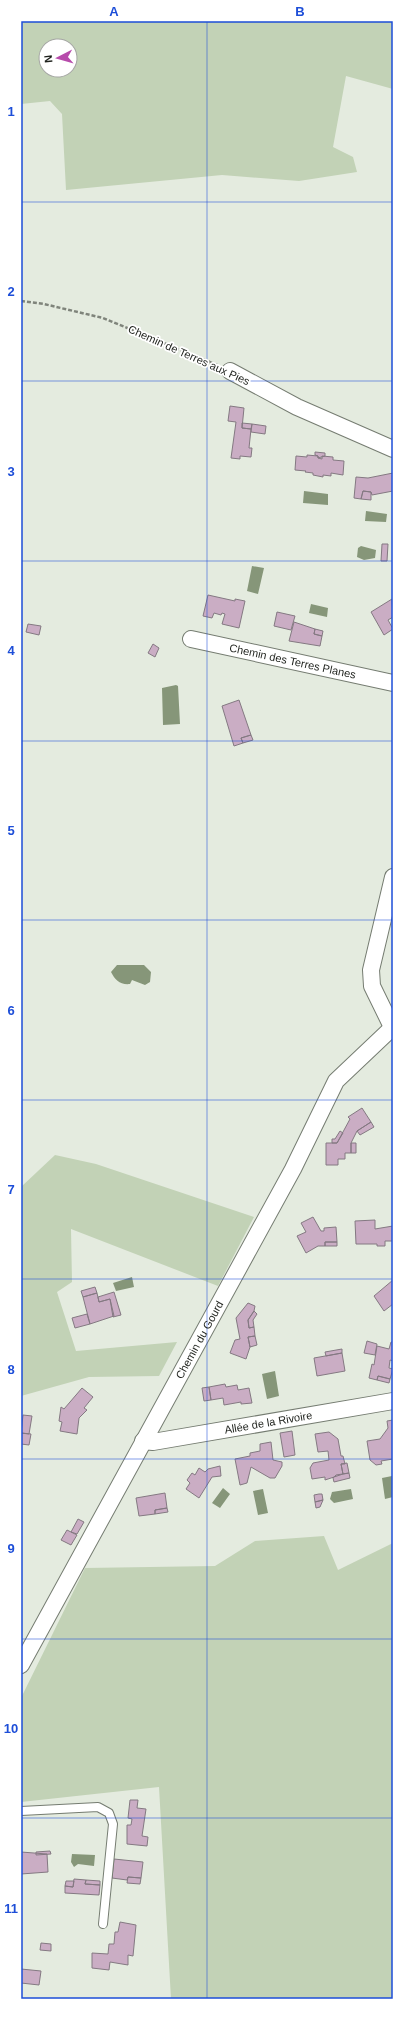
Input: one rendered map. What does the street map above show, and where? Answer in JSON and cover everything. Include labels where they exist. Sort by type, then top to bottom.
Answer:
[{"type":"street","name":"Chemin de Terres aux Pies","points":[[230,371],[297,407],[393,449]]},
{"type":"street","name":"Chemin des Terres Planes","points":[[191,639],[393,683]]},
{"type":"street","points":[[393,877],[370,970],[372,986],[393,1027]]},
{"type":"street","name":"Chemin du Gourd","points":[[21,1665],[293,1169],[336,1080],[393,1027]]},
{"type":"street","name":"Allée de la Rivoire","points":[[143,1441],[154,1442],[393,1401]]},
{"type":"lane","points":[[21,1811],[98,1807],[109,1813],[113,1824],[103,1924]]},
{"type":"path","name":"Chemin de Terres aux Pies","points":[[21,301],[44,304],[103,318],[230,371]]},
{"type":"shaded area","points":[[21,21],[393,21],[393,89],[346,76],[333,147],[353,157],[357,172],[299,181],[222,175],[66,190],[62,114],[50,101],[21,104]]},
{"type":"shaded area","points":[[304,491],[328,494],[328,505],[303,503]]},
{"type":"shaded area","points":[[366,511],[387,514],[386,522],[365,521]]},
{"type":"shaded area","points":[[361,546],[376,550],[375,558],[364,560],[357,557],[358,548]]},
{"type":"shaded area","points":[[252,566],[264,568],[258,594],[247,591]]},
{"type":"shaded area","points":[[311,604],[328,608],[327,617],[309,613]]},
{"type":"shaded area","points":[[176,685],[178,686],[180,724],[163,725],[162,688]]},
{"type":"shaded area","points":[[117,965],[144,965],[151,972],[150,982],[145,985],[132,980],[130,984],[121,983],[116,980],[111,972]]},
{"type":"shaded area","points":[[55,1155],[96,1164],[254,1217],[218,1286],[71,1229],[72,1282],[57,1292],[76,1351],[177,1342],[159,1376],[89,1377],[21,1396],[21,1187]]},
{"type":"shaded area","points":[[132,1277],[134,1287],[116,1291],[113,1283]]},
{"type":"shaded area","points":[[275,1371],[279,1396],[267,1399],[262,1374]]},
{"type":"shaded area","points":[[392,1476],[393,1497],[385,1499],[382,1478]]},
{"type":"shaded area","points":[[223,1488],[230,1494],[220,1508],[212,1503]]},
{"type":"shaded area","points":[[263,1489],[268,1513],[258,1515],[253,1491]]},
{"type":"shaded area","points":[[351,1489],[353,1499],[334,1503],[330,1499],[332,1492]]},
{"type":"shaded area","points":[[324,1536],[338,1570],[393,1543],[393,1999],[171,1999],[159,1787],[21,1802],[21,1698],[85,1568],[215,1566],[255,1541]]},
{"type":"shaded area","points":[[72,1854],[95,1855],[94,1866],[78,1864],[74,1867],[71,1862]]},
{"type":"building","points":[[230,406],[244,408],[242,428],[251,429],[249,448],[252,448],[251,457],[240,456],[240,459],[231,458],[236,422],[228,421]]},
{"type":"building","points":[[242,423],[252,424],[251,429],[242,428]]},
{"type":"building","points":[[252,424],[266,426],[265,434],[251,432]]},
{"type":"building","points":[[315,452],[325,453],[325,456],[318,458],[318,456],[315,455]]},
{"type":"building","points":[[307,455],[318,456],[318,458],[322,459],[322,456],[333,457],[333,460],[344,461],[343,475],[331,473],[331,476],[323,475],[323,477],[313,475],[313,473],[305,472],[306,471],[295,470],[296,456],[307,457]]},
{"type":"building","points":[[393,473],[393,491],[372,495],[371,492],[363,491],[361,499],[354,498],[356,477],[368,478]]},
{"type":"building","points":[[363,491],[371,492],[371,500],[361,499]]},
{"type":"building","points":[[382,544],[388,544],[387,561],[381,561]]},
{"type":"building","points":[[208,595],[235,601],[235,599],[245,601],[239,628],[222,624],[225,614],[222,613],[221,615],[214,613],[212,618],[203,616]]},
{"type":"building","points":[[392,599],[393,617],[388,620],[393,629],[384,635],[371,612]]},
{"type":"building","points":[[277,612],[295,616],[291,630],[274,626]]},
{"type":"building","points":[[294,622],[315,629],[314,634],[322,636],[320,646],[289,641]]},
{"type":"building","points":[[28,624],[41,626],[39,635],[26,632]]},
{"type":"building","points":[[315,629],[323,631],[322,636],[314,634]]},
{"type":"building","points":[[153,644],[159,648],[155,657],[148,653]]},
{"type":"building","points":[[239,700],[251,735],[241,738],[243,743],[234,746],[222,706]]},
{"type":"building","points":[[251,735],[253,740],[243,743],[241,738]]},
{"type":"building","points":[[362,1108],[371,1122],[357,1131],[351,1143],[351,1153],[345,1153],[345,1159],[338,1159],[338,1165],[326,1165],[326,1143],[337,1143],[350,1119],[348,1117]]},
{"type":"building","points":[[371,1122],[374,1127],[360,1135],[357,1131]]},
{"type":"building","points":[[340,1131],[343,1133],[337,1143],[332,1143],[332,1139],[335,1139]]},
{"type":"building","points":[[351,1143],[356,1143],[356,1153],[351,1153]]},
{"type":"building","points":[[313,1217],[321,1231],[324,1231],[324,1228],[336,1227],[337,1242],[325,1242],[325,1246],[318,1246],[306,1253],[297,1236],[306,1232],[301,1223]]},
{"type":"building","points":[[375,1220],[375,1229],[393,1226],[393,1241],[385,1241],[385,1246],[377,1246],[377,1244],[356,1244],[355,1221]]},
{"type":"building","points":[[325,1242],[337,1242],[337,1246],[325,1246]]},
{"type":"building","points":[[393,1280],[393,1304],[384,1311],[374,1296]]},
{"type":"building","points":[[95,1287],[97,1293],[83,1297],[81,1291]]},
{"type":"building","points":[[114,1292],[121,1315],[113,1317],[110,1299],[99,1302],[98,1297]]},
{"type":"building","points":[[97,1293],[99,1302],[110,1299],[114,1316],[90,1324],[83,1297]]},
{"type":"building","points":[[248,1303],[255,1306],[254,1311],[248,1320],[249,1328],[254,1327],[255,1336],[248,1337],[250,1347],[246,1359],[230,1353],[235,1340],[240,1339],[236,1318]]},
{"type":"building","points":[[254,1311],[257,1314],[253,1320],[254,1327],[249,1328],[248,1320]]},
{"type":"building","points":[[87,1314],[90,1324],[75,1328],[72,1318]]},
{"type":"building","points":[[255,1336],[257,1345],[250,1347],[248,1337]]},
{"type":"building","points":[[367,1341],[377,1344],[375,1355],[364,1353]]},
{"type":"building","points":[[391,1342],[393,1342],[393,1361],[390,1360],[389,1368],[393,1369],[390,1379],[378,1376],[377,1380],[369,1378],[372,1364],[374,1365],[377,1346],[389,1349]]},
{"type":"building","points":[[342,1349],[342,1353],[326,1356],[325,1352]]},
{"type":"building","points":[[342,1353],[345,1371],[317,1376],[314,1358]]},
{"type":"building","points":[[378,1376],[390,1379],[389,1383],[377,1380]]},
{"type":"building","points":[[225,1384],[226,1387],[237,1385],[238,1390],[249,1388],[252,1403],[241,1404],[241,1402],[224,1405],[223,1398],[211,1400],[209,1387]]},
{"type":"building","points":[[209,1387],[211,1400],[204,1401],[202,1388]]},
{"type":"building","points":[[82,1388],[93,1397],[84,1408],[87,1410],[79,1418],[77,1434],[60,1431],[62,1422],[59,1421],[61,1407],[64,1409]]},
{"type":"building","points":[[23,1415],[32,1416],[29,1434],[21,1433]]},
{"type":"building","points":[[393,1420],[393,1459],[381,1461],[382,1464],[376,1465],[370,1460],[367,1441],[380,1439],[388,1428],[387,1421]]},
{"type":"building","points":[[292,1431],[295,1455],[284,1457],[280,1433]]},
{"type":"building","points":[[329,1432],[338,1439],[341,1456],[343,1456],[345,1464],[341,1464],[343,1474],[325,1480],[325,1477],[312,1479],[310,1468],[313,1463],[329,1460],[328,1451],[318,1452],[315,1434]]},
{"type":"building","points":[[21,1433],[31,1434],[29,1445],[21,1444]]},
{"type":"building","points":[[271,1442],[273,1460],[282,1462],[282,1466],[275,1478],[270,1478],[251,1467],[247,1483],[240,1485],[235,1459],[250,1456],[250,1453],[260,1451],[260,1444]]},
{"type":"building","points":[[347,1463],[349,1473],[343,1474],[341,1464]]},
{"type":"building","points":[[220,1466],[221,1476],[212,1477],[199,1498],[186,1489],[190,1483],[187,1480],[192,1473],[195,1475],[199,1468],[205,1472],[208,1469]]},
{"type":"building","points":[[349,1473],[350,1478],[334,1482],[333,1478],[336,1475]]},
{"type":"building","points":[[165,1493],[167,1508],[155,1510],[155,1514],[139,1516],[136,1498]]},
{"type":"building","points":[[322,1494],[323,1500],[315,1502],[314,1495]]},
{"type":"building","points":[[323,1500],[320,1507],[316,1508],[315,1502]]},
{"type":"building","points":[[167,1508],[168,1512],[155,1514],[155,1510]]},
{"type":"building","points":[[78,1519],[84,1522],[77,1534],[71,1532]]},
{"type":"building","points":[[67,1530],[77,1535],[71,1545],[61,1540]]},
{"type":"building","points":[[130,1800],[138,1800],[137,1808],[146,1809],[142,1836],[148,1837],[147,1846],[127,1844],[127,1825],[131,1825],[132,1819],[128,1818]]},
{"type":"building","points":[[50,1851],[51,1854],[36,1855],[36,1852]]},
{"type":"building","points":[[21,1852],[47,1854],[48,1872],[21,1874]]},
{"type":"building","points":[[114,1859],[143,1862],[141,1878],[128,1877],[127,1880],[112,1878]]},
{"type":"building","points":[[128,1877],[141,1878],[140,1884],[127,1883]]},
{"type":"building","points":[[74,1879],[86,1880],[85,1884],[100,1885],[99,1895],[65,1893],[65,1886],[73,1887]]},
{"type":"building","points":[[86,1880],[100,1881],[100,1885],[85,1884]]},
{"type":"building","points":[[66,1881],[74,1881],[73,1887],[65,1886]]},
{"type":"building","points":[[120,1922],[136,1925],[133,1956],[128,1955],[128,1965],[110,1962],[109,1970],[92,1968],[92,1953],[108,1954],[109,1944],[114,1944],[115,1932],[118,1932]]},
{"type":"building","points":[[41,1943],[51,1944],[51,1951],[40,1950]]},
{"type":"building","points":[[21,1969],[41,1971],[39,1985],[21,1983]]}]
